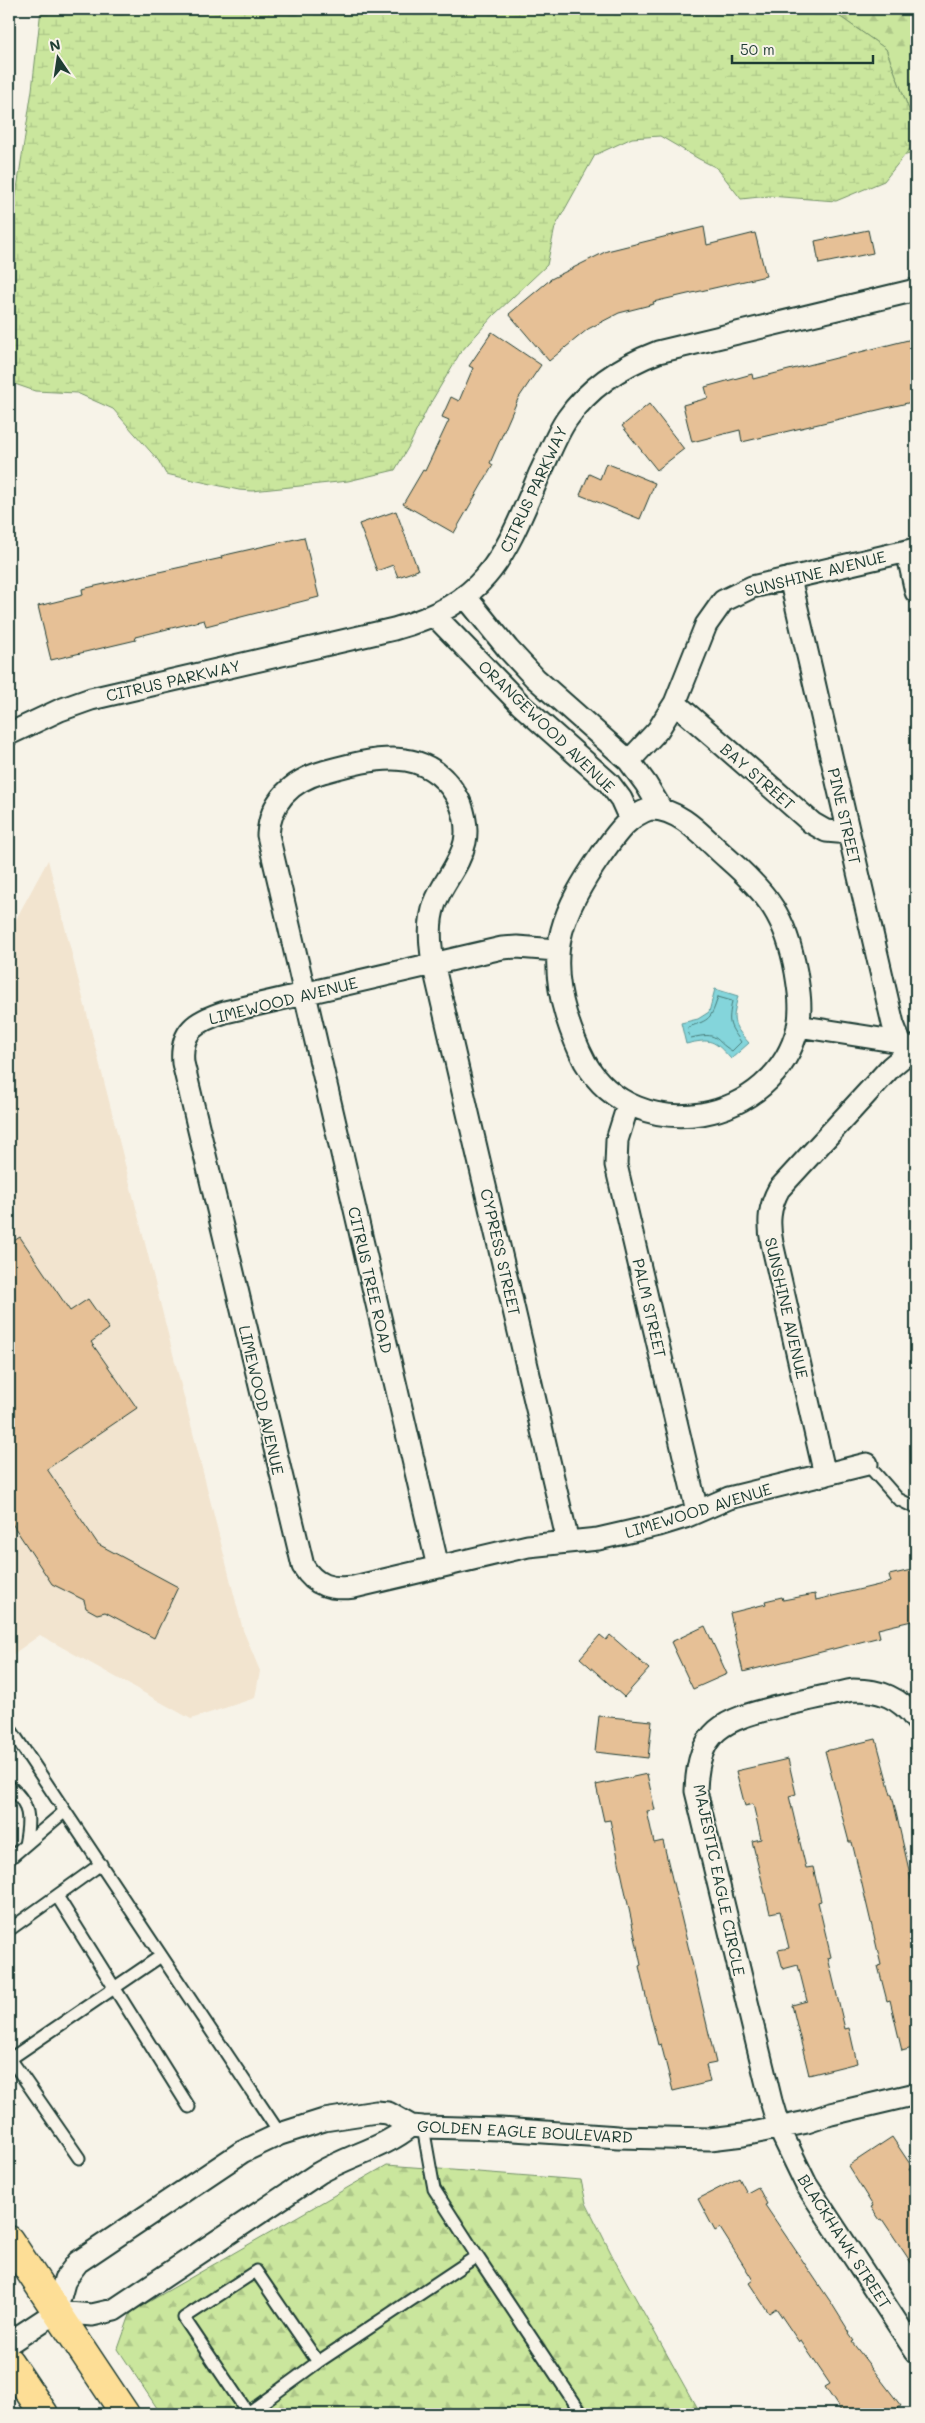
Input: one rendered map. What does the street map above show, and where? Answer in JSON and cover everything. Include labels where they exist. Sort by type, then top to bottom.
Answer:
[{"type":"highway","points":[[9,2240],[124,2414]]},
{"type":"highway","points":[[9,2362],[44,2414]]},
{"type":"street","name":"CITRUS PARKWAY","points":[[9,734],[60,710],[90,699],[394,629],[435,616],[479,584],[501,558],[567,419],[600,382],[637,360],[658,352],[916,290]]},
{"type":"street","points":[[911,550],[916,592]]},
{"type":"street","name":"SUNSHINE AVENUE","points":[[629,761],[658,730],[675,703],[706,625],[723,601],[752,587],[911,550]]},
{"type":"street","name":"PINE STREET","points":[[790,578],[893,1024],[908,1046]]},
{"type":"street","points":[[465,596],[508,649],[548,690],[629,761],[661,809]]},
{"type":"street","name":"ORANGEWOOD AVENUE","points":[[435,616],[531,714],[609,783],[621,799],[630,819]]},
{"type":"street","points":[[531,714],[548,690]]},
{"type":"street","name":"BAY STREET","points":[[675,703],[812,823],[826,831],[849,833]]},
{"type":"street","name":"CYPRESS STREET","points":[[304,993],[270,847],[269,824],[277,803],[294,785],[321,773],[384,759],[414,761],[440,775],[458,799],[466,827],[465,841],[453,872],[435,903],[430,932],[433,963],[568,1542]]},
{"type":"street","points":[[650,809],[661,809],[684,820],[751,879],[775,908],[784,926],[795,966],[800,998],[798,1026],[792,1045],[781,1064],[767,1082],[750,1096],[729,1107],[709,1113],[665,1115],[628,1105],[609,1093],[596,1078],[576,1045],[559,988],[557,950],[561,932],[580,889],[609,844],[630,819],[650,809]]},
{"type":"street","name":"LIMEWOOD AVENUE","points":[[557,950],[517,947],[502,948],[225,1012],[205,1019],[190,1030],[184,1040],[182,1052],[195,1112],[303,1566],[314,1581],[332,1588],[342,1589],[528,1546],[598,1540],[642,1530],[672,1522],[729,1498],[867,1464]]},
{"type":"street","name":"CITRUS TREE ROAD","points":[[304,993],[438,1567]]},
{"type":"street","points":[[798,1026],[908,1046]]},
{"type":"street","name":"SUNSHINE AVENUE","points":[[826,1475],[772,1243],[770,1230],[771,1208],[779,1189],[908,1046]]},
{"type":"street","name":"PALM STREET","points":[[628,1105],[617,1140],[616,1166],[697,1511]]},
{"type":"street","name":"MAJESTIC EAGLE CIRCLE","points":[[779,2128],[696,1791],[697,1769],[702,1752],[711,1736],[733,1720],[853,1690],[871,1690],[895,1698],[910,1711],[916,1720]]},
{"type":"street","name":"GOLDEN EAGLE BOULEVARD","points":[[56,2312],[65,2279],[78,2262],[242,2152],[280,2134],[324,2120],[376,2112],[394,2115],[417,2127],[528,2130],[694,2140],[727,2138],[779,2128],[916,2094]]},
{"type":"street","points":[[9,2343],[56,2312],[92,2315],[114,2310],[312,2177],[352,2156],[417,2127]]},
{"type":"street","name":"BLACKHAWK STREET","points":[[779,2128],[814,2196],[916,2352]]},
{"type":"lane","points":[[867,1464],[898,1499],[916,1508]]},
{"type":"lane","points":[[9,1727],[280,2134]]},
{"type":"lane","points":[[9,1786],[18,1792],[25,1805],[29,1821],[25,1845]]},
{"type":"lane","points":[[9,1859],[65,1811]]},
{"type":"lane","points":[[9,1930],[100,1864]]},
{"type":"lane","points":[[57,1896],[189,2107]]},
{"type":"lane","points":[[79,2158],[9,2058],[161,1956]]},
{"type":"lane","points":[[417,2127],[434,2189],[582,2414]]},
{"type":"lane","points":[[318,2362],[256,2271],[184,2318],[248,2413],[318,2362],[477,2256]]},
{"type":"shaded area","points":[[48,860],[243,1630],[260,1671],[255,1698],[191,1719],[40,1635],[9,1657],[9,932]]},
{"type":"green space","points":[[41,9],[829,9],[886,49],[909,110],[916,141],[884,181],[836,201],[769,196],[741,199],[717,168],[660,136],[632,138],[595,155],[555,227],[547,265],[494,315],[460,353],[427,409],[395,470],[348,481],[252,491],[239,490],[166,474],[158,460],[113,409],[77,393],[35,391],[9,382],[9,241],[32,90]]},
{"type":"green space","points":[[829,9],[916,9],[916,141],[909,110],[886,49]]},
{"type":"green space","points":[[916,141],[916,152],[903,156]]},
{"type":"green space","points":[[387,2165],[581,2180],[586,2203],[615,2261],[700,2414],[161,2414],[118,2349],[131,2312]]},
{"type":"water","points":[[715,989],[738,996],[734,1021],[739,1031],[749,1043],[731,1059],[712,1042],[701,1041],[686,1044],[681,1023],[698,1019],[709,1012]]},
{"type":"building","points":[[704,227],[707,245],[755,233],[766,276],[653,302],[654,304],[619,313],[588,329],[549,361],[509,314],[551,279],[607,251]]},
{"type":"building","points":[[868,230],[873,253],[819,264],[815,241]]},
{"type":"building","points":[[492,332],[541,365],[518,399],[490,463],[493,465],[454,533],[403,504],[423,470],[425,471],[449,420],[442,417],[451,397],[459,401],[473,368],[469,366]]},
{"type":"building","points":[[916,338],[916,401],[742,442],[740,430],[692,442],[683,405],[708,398],[705,387],[752,374],[753,379]]},
{"type":"building","points":[[649,404],[684,449],[657,470],[622,426]]},
{"type":"building","points":[[606,463],[655,483],[640,519],[580,495],[589,474],[600,479]]},
{"type":"building","points":[[396,511],[418,570],[398,577],[393,565],[377,571],[359,524]]},
{"type":"building","points":[[304,537],[319,597],[206,626],[204,620],[135,637],[136,640],[51,660],[38,606],[83,595],[82,589],[222,558],[221,556]]},
{"type":"building","points":[[20,1237],[70,1311],[88,1299],[109,1329],[91,1342],[137,1408],[47,1469],[98,1544],[178,1587],[154,1638],[105,1612],[97,1614],[86,1608],[84,1600],[52,1584],[9,1519],[9,1244]]},
{"type":"building","points":[[916,1569],[916,1620],[878,1629],[880,1637],[743,1672],[730,1613],[766,1604],[765,1601],[782,1597],[783,1600],[815,1594],[816,1600],[891,1582],[889,1575]]},
{"type":"building","points":[[705,1626],[727,1674],[693,1689],[671,1642]]},
{"type":"building","points":[[600,1635],[606,1640],[610,1635],[649,1669],[624,1697],[580,1658]]},
{"type":"building","points":[[599,1716],[652,1721],[648,1758],[595,1752]]},
{"type":"building","points":[[876,1739],[892,1795],[916,1901],[916,2047],[902,2051],[890,2000],[887,2001],[878,1966],[881,1965],[852,1842],[849,1842],[825,1751]]},
{"type":"building","points":[[788,1759],[796,1794],[789,1796],[806,1868],[813,1867],[821,1901],[818,1902],[831,1957],[828,1958],[845,2029],[849,2028],[857,2063],[809,2075],[792,2005],[807,2001],[798,1965],[783,1969],[778,1950],[789,1948],[780,1911],[770,1913],[752,1841],[761,1839],[753,1804],[745,1806],[736,1771]]},
{"type":"building","points":[[647,1774],[655,1810],[647,1811],[654,1843],[663,1841],[716,2063],[706,2065],[710,2082],[673,2091],[661,2044],[658,2045],[647,2001],[610,1820],[604,1821],[596,1785]]},
{"type":"building","points":[[892,2137],[912,2167],[909,2168],[916,2179],[916,2270],[882,2219],[880,2220],[871,2207],[873,2206],[848,2166]]},
{"type":"building","points":[[739,2178],[747,2193],[758,2187],[767,2204],[765,2205],[832,2304],[850,2333],[854,2341],[852,2342],[901,2406],[898,2408],[902,2414],[843,2414],[825,2387],[830,2384],[801,2341],[799,2342],[776,2308],[769,2313],[749,2283],[753,2280],[720,2228],[715,2231],[698,2199]]}]
